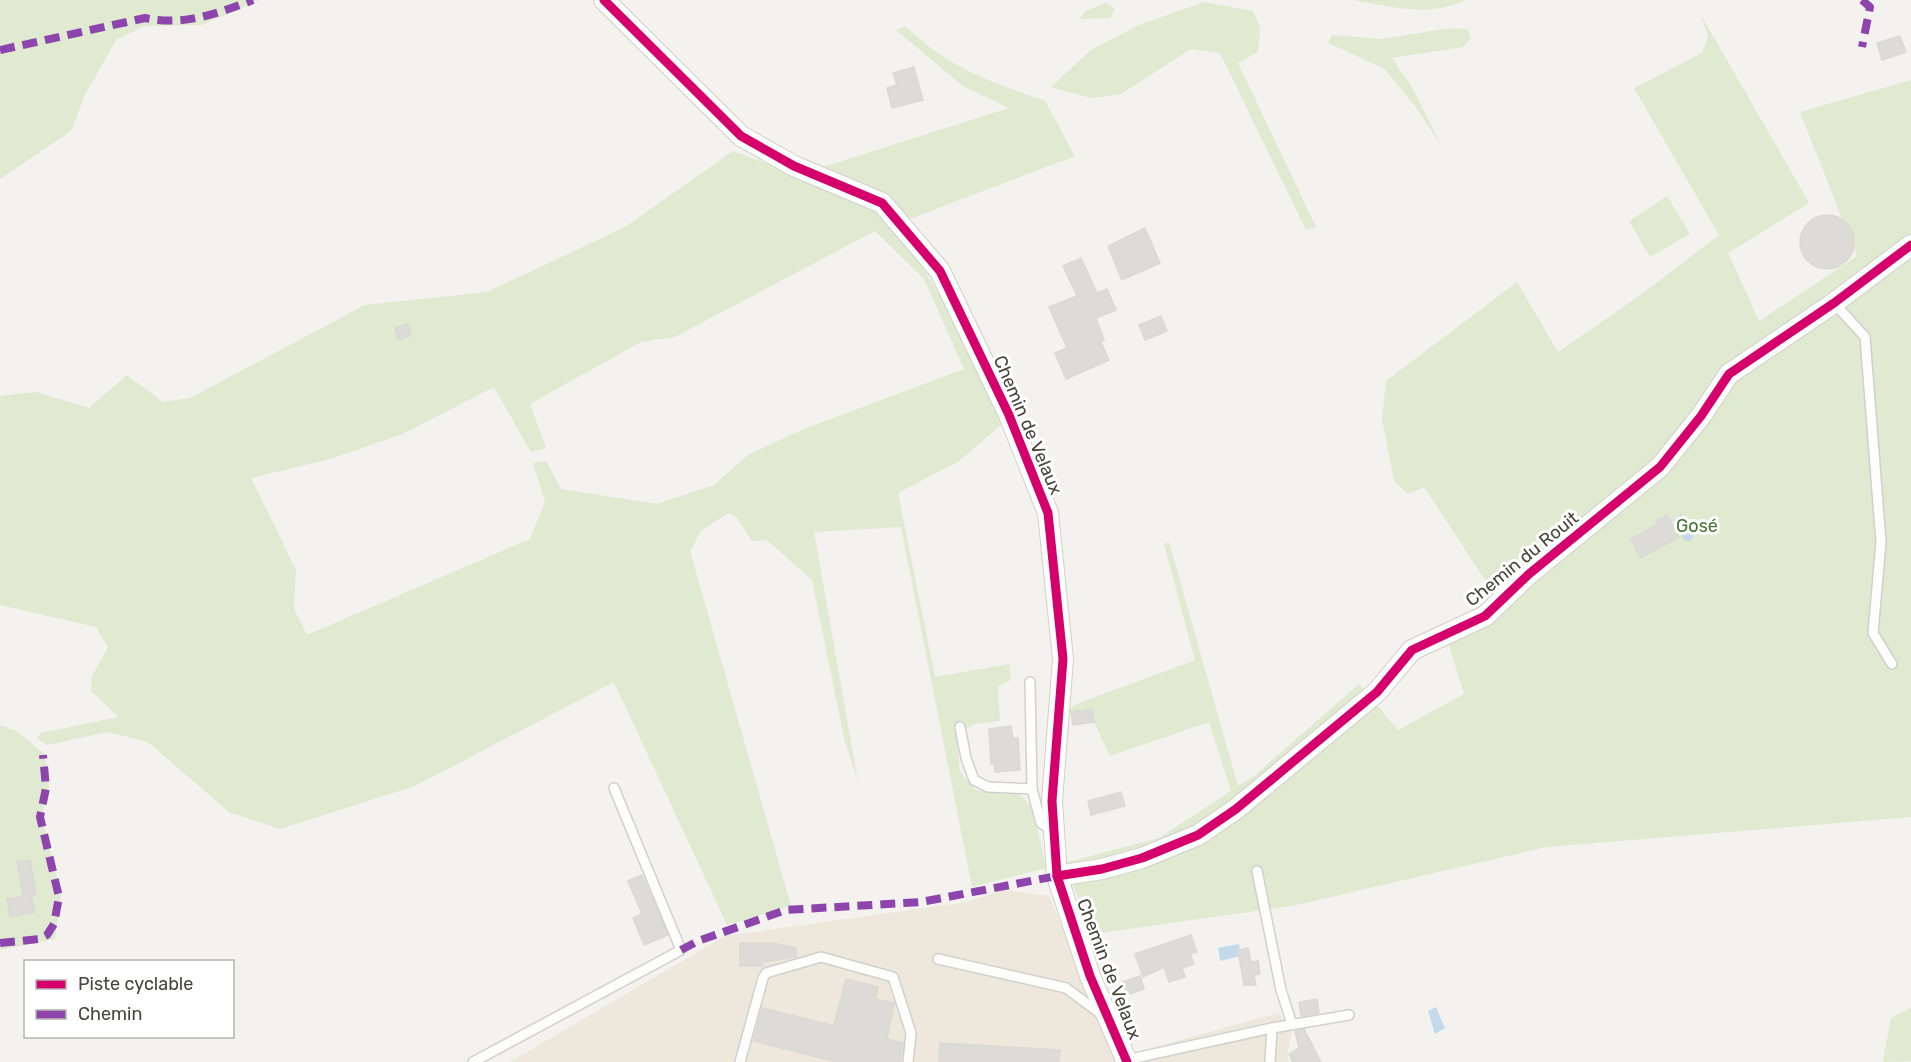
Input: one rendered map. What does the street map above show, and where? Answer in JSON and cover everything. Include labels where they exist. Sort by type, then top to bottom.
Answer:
[{"type":"street","name":"Chemin de Velaux","points":[[604,0],[741,135],[794,166],[882,203],[940,271],[1009,416],[1048,513],[1063,660],[1053,801],[1057,876],[1090,976],[1126,1061]]},
{"type":"street","name":"Chemin du Rouit","points":[[1057,876],[1102,869],[1142,858],[1198,835],[1236,809],[1377,692],[1412,650],[1485,616],[1529,574],[1659,467],[1701,416],[1730,374],[1834,303],[1911,246]]},
{"type":"lane","points":[[1834,303],[1865,337],[1881,542],[1873,633],[1892,664]]},
{"type":"lane","points":[[1030,682],[1032,789],[1041,823],[1054,833]]},
{"type":"lane","points":[[960,727],[966,758],[974,780],[988,787],[1032,789]]},
{"type":"lane","points":[[473,1062],[681,950],[614,788]]},
{"type":"lane","points":[[1257,871],[1281,990],[1292,1024]]},
{"type":"lane","points":[[740,1062],[766,974],[821,957],[893,977],[911,1033],[908,1062]]},
{"type":"lane","points":[[938,959],[1066,988],[1108,1020]]},
{"type":"lane","points":[[1126,1061],[1272,1028],[1349,1015]]},
{"type":"lane","points":[[1270,1062],[1272,1028]]},
{"type":"shaded area","points":[[1005,890],[1049,896],[1115,1055],[1134,1053],[1278,1013],[1292,1030],[1287,1055],[1289,1062],[510,1062],[725,936],[960,903]]},
{"type":"green space","points":[[0,0],[260,0],[202,25],[144,26],[116,40],[85,95],[71,131],[0,179]]},
{"type":"green space","points":[[1352,0],[1465,0],[1438,8],[1409,9]]},
{"type":"green space","points":[[1204,2],[1253,11],[1260,27],[1258,52],[1238,63],[1316,227],[1306,230],[1220,53],[1191,49],[1121,94],[1091,98],[1051,87],[1091,50],[1139,25]]},
{"type":"green space","points":[[1106,3],[1115,9],[1110,18],[1080,19],[1085,11]]},
{"type":"green space","name":"Gosé","points":[[1701,15],[1809,203],[1728,253],[1759,321],[1857,256],[1800,112],[1911,80],[1911,817],[1547,847],[1292,906],[1093,934],[1064,863],[1159,838],[1231,791],[1209,722],[1110,756],[1094,722],[1092,709],[1069,712],[1074,705],[1195,660],[1164,544],[1169,542],[1238,786],[1254,776],[1359,684],[1398,730],[1464,694],[1444,629],[1464,618],[1495,595],[1424,487],[1408,494],[1394,481],[1382,419],[1386,381],[1517,282],[1558,352],[1642,294],[1719,235],[1634,88],[1702,53],[1708,37]]},
{"type":"green space","points":[[905,26],[955,64],[988,80],[1045,101],[1075,156],[894,225],[955,321],[992,398],[1001,425],[959,461],[898,493],[935,677],[1009,664],[1011,680],[998,686],[1000,721],[976,724],[956,733],[960,772],[976,790],[1019,794],[1033,808],[1046,868],[972,887],[901,527],[814,532],[858,782],[844,738],[812,580],[767,540],[752,541],[737,518],[728,513],[701,531],[690,551],[791,906],[727,925],[614,682],[415,786],[280,829],[229,812],[148,742],[108,732],[47,745],[37,739],[41,733],[119,717],[91,691],[92,676],[108,647],[96,627],[0,605],[0,396],[36,392],[89,408],[127,375],[163,402],[190,398],[365,305],[487,292],[625,227],[733,151],[798,175],[1009,108],[963,86],[896,30]],"holes":[[[875,231],[924,279],[964,369],[804,429],[749,454],[714,485],[657,504],[561,489],[546,461],[533,463],[545,502],[530,539],[307,635],[294,609],[296,570],[251,478],[330,459],[403,434],[494,387],[531,452],[546,448],[530,404],[641,342],[675,337]]]},
{"type":"green space","points":[[1450,28],[1467,29],[1471,38],[1463,47],[1392,58],[1413,89],[1441,145],[1415,106],[1385,69],[1328,43],[1332,35],[1382,39]]},
{"type":"green space","points":[[1667,196],[1690,234],[1650,257],[1629,221]]},
{"type":"green space","points":[[0,725],[16,731],[45,754],[49,787],[42,816],[61,895],[55,939],[0,950]]},
{"type":"green space","points":[[1911,1008],[1911,1061],[1883,1062],[1891,1018]]},
{"type":"water","points":[[1681,514],[1694,535],[1690,541],[1684,540],[1673,520]]},
{"type":"water","points":[[1239,944],[1241,956],[1220,961],[1218,948]]},
{"type":"water","points":[[1436,1007],[1445,1028],[1435,1034],[1428,1011]]},
{"type":"building","points":[[1900,36],[1906,52],[1882,60],[1877,43]]},
{"type":"building","points":[[914,67],[923,100],[892,108],[887,88],[897,85],[893,73]]},
{"type":"building","points":[[1822,215],[1832,215],[1842,219],[1850,227],[1854,242],[1850,257],[1842,265],[1832,269],[1822,269],[1812,265],[1804,257],[1800,247],[1800,237],[1804,227],[1812,219]]},
{"type":"building","points":[[1145,228],[1160,263],[1122,280],[1108,246]]},
{"type":"building","points":[[1081,258],[1097,293],[1107,289],[1116,310],[1096,318],[1104,340],[1101,342],[1109,360],[1066,379],[1055,353],[1067,348],[1049,307],[1077,296],[1063,266]]},
{"type":"building","points":[[1161,316],[1167,331],[1145,340],[1139,325]]},
{"type":"building","points":[[408,324],[411,335],[398,340],[395,328]]},
{"type":"building","points":[[1667,515],[1679,537],[1641,558],[1631,539],[1658,524],[1656,521]]},
{"type":"building","points":[[1092,709],[1094,722],[1073,725],[1071,712]]},
{"type":"building","points":[[1011,726],[1013,738],[1018,738],[1020,770],[995,772],[994,764],[991,764],[989,729]]},
{"type":"building","points":[[1121,792],[1125,806],[1091,815],[1088,801]]},
{"type":"building","points":[[30,860],[36,894],[31,896],[35,912],[10,917],[7,899],[23,897],[17,862]]},
{"type":"building","points":[[642,875],[668,935],[644,945],[633,918],[642,914],[628,881]]},
{"type":"building","points":[[1191,935],[1197,952],[1190,954],[1194,964],[1182,968],[1185,977],[1169,982],[1164,967],[1143,977],[1135,954]]},
{"type":"building","points":[[740,943],[773,943],[796,948],[796,957],[763,962],[762,966],[740,966]]},
{"type":"building","points":[[1248,948],[1251,962],[1258,961],[1260,974],[1254,975],[1256,985],[1244,985],[1238,950]]},
{"type":"building","points":[[1140,976],[1144,989],[1124,996],[1120,983]]},
{"type":"building","points":[[846,979],[878,987],[875,999],[894,1003],[887,1039],[903,1043],[900,1062],[837,1062],[754,1041],[762,1008],[834,1026]]},
{"type":"building","points":[[1317,999],[1319,1013],[1301,1016],[1299,1002]]},
{"type":"building","points":[[1304,1029],[1321,1062],[1293,1062],[1289,1054],[1299,1048],[1295,1031]]},
{"type":"building","points":[[940,1043],[1060,1050],[1059,1062],[939,1062]]},
{"type":"marked path","points":[[0,50],[145,18],[187,20],[253,0]]},
{"type":"marked path","points":[[1862,0],[1870,7],[1862,47]]},
{"type":"marked path","points":[[0,943],[39,939],[47,935],[54,924],[59,897],[40,817],[46,788],[43,755]]},
{"type":"marked path","points":[[681,950],[698,941],[786,910],[921,902],[1057,876]]},
{"type":"cycle path","points":[[604,0],[741,136],[794,166],[882,203],[940,271],[1009,415],[1048,513],[1063,659],[1052,801],[1057,876],[1090,976],[1127,1062]]},
{"type":"cycle path","points":[[1057,876],[1102,869],[1142,858],[1198,835],[1236,809],[1377,692],[1412,650],[1485,616],[1529,574],[1660,467],[1701,416],[1729,374],[1834,303],[1911,245]]}]
